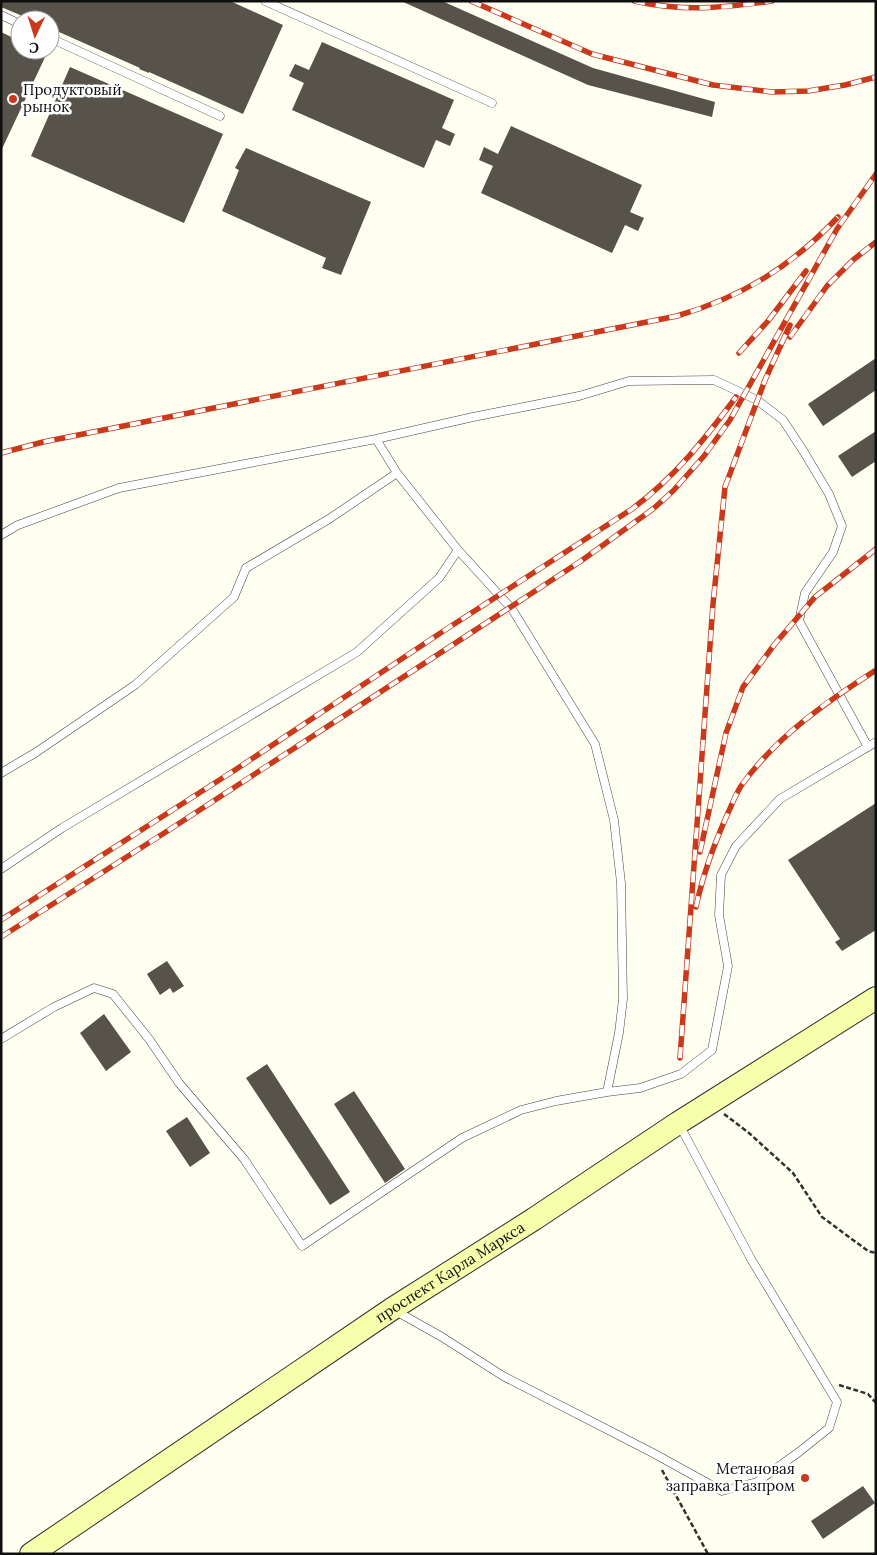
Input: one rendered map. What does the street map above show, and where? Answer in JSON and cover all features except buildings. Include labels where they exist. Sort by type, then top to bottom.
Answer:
[{"type":"main road","name":"проспект Карла Маркса","points":[[30,1554],[392,1309],[534,1219],[678,1123],[711,1104],[876,998]]},
{"type":"lane","points":[[265,1],[492,103]]},
{"type":"lane","points":[[60,43],[220,116]]},
{"type":"lane","points":[[1,535],[18,525],[119,488],[376,439],[579,396],[629,381],[714,380],[757,400],[783,420],[829,494],[842,526],[833,552],[805,594],[799,621],[868,747]]},
{"type":"lane","points":[[376,439],[396,473],[458,550],[512,610],[595,744],[614,820],[621,883],[623,999],[619,1034],[608,1092]]},
{"type":"lane","points":[[1,773],[36,753],[135,685],[234,597],[246,568],[329,519],[396,473]]},
{"type":"lane","points":[[1,869],[62,828],[357,652],[439,578],[458,550]]},
{"type":"lane","points":[[1,1038],[54,1007],[94,988],[113,994],[149,1039],[179,1084],[244,1159],[302,1246],[462,1138],[521,1110],[556,1101],[640,1088],[681,1074],[712,1050],[728,966],[719,915],[720,874],[736,846],[780,799],[876,742]]},
{"type":"lane","points":[[392,1309],[442,1337],[503,1376],[653,1453],[722,1491],[758,1482],[829,1428],[837,1402],[751,1259],[678,1123]]},
{"type":"path","points":[[711,1104],[750,1133],[793,1173],[822,1217],[868,1251],[876,1253]]},
{"type":"path","points":[[824,1380],[868,1394],[876,1404]]},
{"type":"path","points":[[653,1453],[708,1554]]},
{"type":"railway","points":[[471,1],[592,54],[713,85],[772,92],[808,91],[845,85],[876,77]]},
{"type":"railway","points":[[634,1],[686,8],[736,6],[772,1]]},
{"type":"railway","points":[[1,937],[169,830],[581,561],[653,509],[673,491],[704,456],[730,420],[837,229],[876,174]]},
{"type":"railway","points":[[1,453],[43,442],[677,316],[723,299],[765,278],[821,235],[838,217]]},
{"type":"railway","points":[[790,337],[827,286],[853,260],[876,242]]},
{"type":"railway","points":[[739,353],[768,321],[806,271]]},
{"type":"railway","points":[[680,1058],[713,604],[725,487],[765,380],[790,325]]},
{"type":"railway","points":[[1,920],[235,770],[445,630],[632,509],[648,497],[675,471],[736,397]]},
{"type":"railway","points":[[700,852],[726,733],[743,687],[774,645],[815,597],[876,549]]},
{"type":"railway","points":[[696,907],[714,848],[741,786],[755,768],[786,736],[821,708],[876,670]]},
{"type":"place","name":"Продуктовый рынок","points":[[13,99]]},
{"type":"place","name":"Метановая заправка Газпром","points":[[805,1478]]}]
